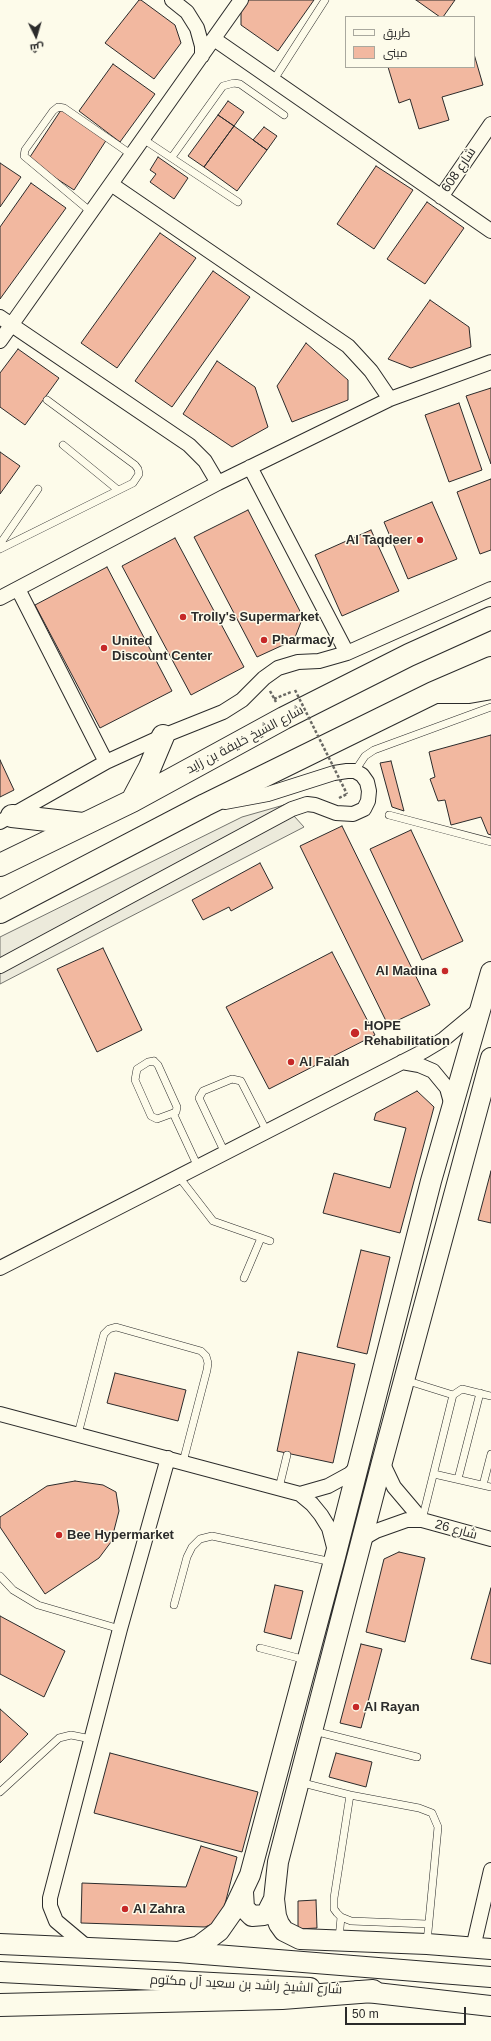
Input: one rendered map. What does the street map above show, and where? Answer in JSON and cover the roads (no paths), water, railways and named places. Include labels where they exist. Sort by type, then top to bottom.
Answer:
[{"type":"main road","name":"شارع الشيخ خليفة بن زايد","points":[[0,865],[132,801],[284,718],[409,655],[491,618]]},
{"type":"main road","points":[[0,912],[205,805],[433,693],[491,668]]},
{"type":"main road","points":[[132,801],[163,736]]},
{"type":"main road","points":[[6,819],[83,824]]},
{"type":"main road","points":[[0,2005],[282,1998],[373,1992]]},
{"type":"street","points":[[172,0],[187,12],[197,28],[202,46],[202,56]]},
{"type":"street","points":[[0,341],[241,0]]},
{"type":"street","points":[[214,39],[491,231]]},
{"type":"street","name":"شارع 608","points":[[441,197],[491,124]]},
{"type":"street","points":[[111,184],[348,346],[372,371],[390,399]]},
{"type":"street","points":[[0,316],[189,445],[205,462],[218,483]]},
{"type":"street","points":[[0,598],[218,483],[390,399],[491,362]]},
{"type":"street","points":[[250,467],[347,653]]},
{"type":"street","points":[[18,589],[106,762]]},
{"type":"street","points":[[6,819],[106,762],[163,736],[223,712],[242,700],[264,678],[278,668],[288,664],[319,661],[347,653],[491,589]]},
{"type":"street","points":[[433,693],[469,693],[491,689]]},
{"type":"street","points":[[0,966],[292,809],[311,804],[344,814],[360,812],[368,802],[369,791],[367,782],[362,775],[355,772],[334,773],[275,792],[205,805]]},
{"type":"street","points":[[178,1952],[199,1946],[219,1931],[227,1922],[243,1892],[254,1861],[335,1560],[431,1181],[453,1110],[491,972]]},
{"type":"street","points":[[0,1268],[402,1062],[444,1039],[482,1008]]},
{"type":"street","points":[[402,1062],[419,1065],[433,1071],[447,1088],[453,1110]]},
{"type":"street","points":[[490,1068],[382,1462],[277,1867],[274,1899],[276,1916],[284,1931],[291,1936],[300,1939],[427,1944],[482,1949],[491,1870]]},
{"type":"street","points":[[0,1414],[300,1494],[321,1515],[329,1528],[335,1560]]},
{"type":"street","points":[[87,1947],[56,1920],[50,1906],[50,1898],[120,1629],[168,1458]]},
{"type":"street","name":"شارع 26","points":[[382,1462],[394,1487],[422,1520]]},
{"type":"street","points":[[300,1494],[328,1486],[350,1474],[359,1466]]},
{"type":"street","name":"شارع 26","points":[[362,1539],[391,1525],[407,1520],[422,1520],[491,1539]]},
{"type":"street","points":[[243,1892],[244,1908],[252,1916],[264,1915],[268,1911],[274,1899]]},
{"type":"street","name":"شارع الشيخ راشد بن سعيد آل مكتوم","points":[[0,1944],[178,1952],[491,1977]]},
{"type":"street","points":[[427,1944],[447,1973]]},
{"type":"street","name":"شارع الشيخ راشد بن سعيد آل مكتوم","points":[[0,1972],[373,1992],[491,2006]]},
{"type":"lane","points":[[274,80],[324,0]]},
{"type":"lane","points":[[172,157],[223,86],[228,84],[240,84],[284,115]]},
{"type":"lane","points":[[91,212],[24,156],[26,150],[52,111],[58,107],[64,108],[132,155]]},
{"type":"lane","points":[[143,139],[238,202]]},
{"type":"lane","points":[[0,549],[137,480],[139,474],[138,469],[47,400]]},
{"type":"lane","points":[[64,445],[118,490]]},
{"type":"lane","points":[[0,544],[38,489]]},
{"type":"lane","points":[[355,772],[365,756],[374,750],[491,708]]},
{"type":"lane","points":[[389,815],[491,842]]},
{"type":"lane","points":[[151,1061],[158,1065],[177,1107],[173,1113],[157,1119],[151,1116],[135,1080],[137,1069],[141,1065],[151,1061]]},
{"type":"lane","points":[[225,1153],[199,1098],[203,1091],[228,1080],[237,1079],[241,1081],[267,1132]]},
{"type":"lane","points":[[173,1113],[198,1167]]},
{"type":"lane","points":[[179,1176],[213,1221],[270,1241]]},
{"type":"lane","points":[[244,1278],[262,1238]]},
{"type":"lane","points":[[78,1434],[104,1334],[109,1329],[116,1327],[202,1351],[206,1356],[208,1363],[207,1370],[183,1462]]},
{"type":"lane","points":[[404,1380],[453,1395]]},
{"type":"lane","points":[[422,1520],[453,1395],[462,1389],[491,1396]]},
{"type":"lane","points":[[458,1479],[480,1393]]},
{"type":"lane","points":[[483,1486],[491,1454]]},
{"type":"lane","points":[[279,1488],[287,1455]]},
{"type":"lane","points":[[434,1474],[491,1487]]},
{"type":"lane","points":[[174,1605],[187,1557],[192,1547],[200,1539],[212,1536],[335,1560]]},
{"type":"lane","points":[[0,1576],[13,1590],[38,1605],[120,1629]]},
{"type":"lane","points":[[260,1648],[308,1660]]},
{"type":"lane","points":[[312,1730],[417,1757]]},
{"type":"lane","points":[[0,1792],[59,1738],[71,1735],[91,1739]]},
{"type":"lane","points":[[299,1782],[426,1810],[432,1813],[438,1826],[427,1944]]},
{"type":"lane","points":[[350,1794],[333,1904],[334,1909],[341,1917],[351,1921],[428,1924]]},
{"type":"lane","points":[[339,1941],[341,1917]]},
{"type":"place","name":"Al Taqdeer","points":[[420,540]]},
{"type":"place","name":"Trolly's Supermarket","points":[[183,617]]},
{"type":"place","name":"Pharmacy","points":[[264,640]]},
{"type":"place","name":"United Discount Center","points":[[104,648]]},
{"type":"place","name":"Al Madina","points":[[445,971]]},
{"type":"place","name":"HOPE Rehabilitation","points":[[355,1033]]},
{"type":"place","name":"Al Falah","points":[[291,1062]]},
{"type":"place","name":"Bee Hypermarket","points":[[59,1535]]},
{"type":"place","name":"Al Rayan","points":[[356,1707]]},
{"type":"place","name":"Al Zahra","points":[[125,1909]]}]
